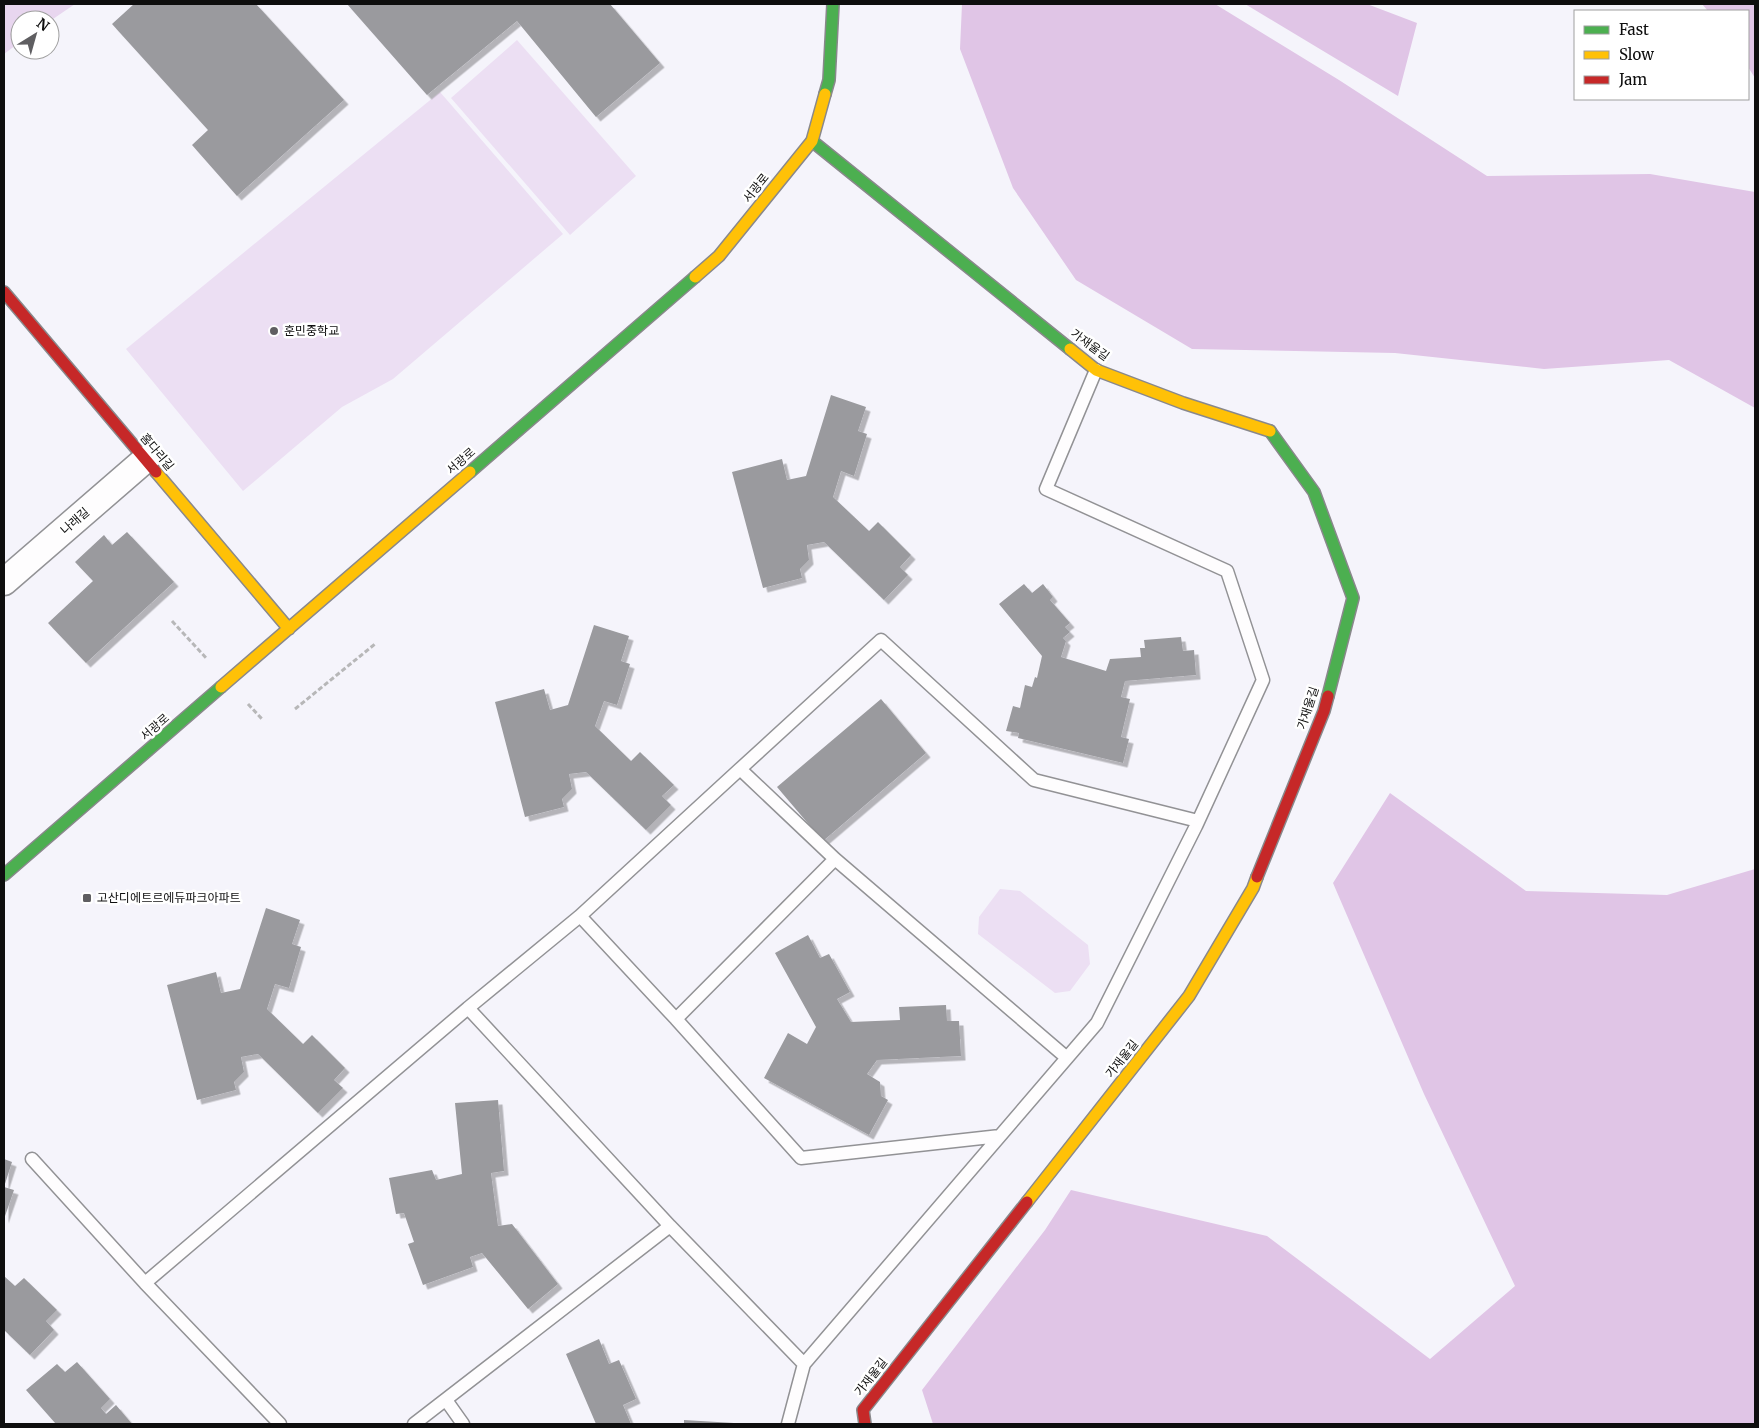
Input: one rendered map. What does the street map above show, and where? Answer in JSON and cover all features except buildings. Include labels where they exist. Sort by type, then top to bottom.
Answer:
[{"type":"street","name":"서광로","points":[[4,875],[719,256],[812,141],[829,80],[833,4]]},
{"type":"street","name":"가재울길","points":[[812,141],[1096,370],[1183,403],[1270,431],[1314,492],[1353,598],[1324,711],[1253,888],[1189,996],[863,1410],[865,1424]]},
{"type":"street","name":"홈다리길","points":[[4,292],[289,630]]},
{"type":"street","name":"나래길","points":[[4,582],[146,459]]},
{"type":"lane","points":[[788,1424],[804,1364],[1097,1023],[1198,821],[1263,680],[1227,571],[1046,489],[1096,370]]},
{"type":"lane","points":[[145,1284],[468,1008],[580,916],[881,640],[1034,780],[1198,821]]},
{"type":"lane","points":[[740,769],[834,859],[1067,1058]]},
{"type":"lane","points":[[676,1019],[834,859]]},
{"type":"lane","points":[[580,916],[801,1158],[1000,1136]]},
{"type":"lane","points":[[468,1008],[670,1226],[804,1364]]},
{"type":"lane","points":[[32,1159],[145,1284],[280,1424]]},
{"type":"lane","points":[[414,1424],[670,1226]]},
{"type":"lane","points":[[446,1400],[462,1424]]},
{"type":"path","points":[[295,709],[375,644]]},
{"type":"shaded area","points":[[4,4],[75,4],[60,14],[60,10],[10,10],[10,50],[4,54]]},
{"type":"shaded area","points":[[962,4],[1215,4],[1339,80],[1487,176],[1650,174],[1755,192],[1755,408],[1669,360],[1544,369],[1395,353],[1192,349],[1076,280],[1013,188],[960,49]]},
{"type":"shaded area","points":[[1245,4],[1367,4],[1417,23],[1398,96]]},
{"type":"shaded area","points":[[1702,4],[1755,4],[1755,78],[1749,69],[1749,10],[1707,10]]},
{"type":"shaded area","points":[[517,40],[636,176],[570,235],[451,98]]},
{"type":"shaded area","points":[[440,92],[563,234],[393,379],[342,407],[243,491],[126,349]]},
{"type":"shaded area","points":[[1390,793],[1526,891],[1667,895],[1755,869],[1755,1424],[933,1424],[922,1390],[1045,1230],[1071,1190],[1267,1236],[1430,1359],[1515,1286],[1424,1094],[1333,883]]},
{"type":"shaded area","points":[[1000,889],[1020,891],[1088,945],[1090,964],[1070,991],[1055,993],[978,934],[979,917]]},
{"type":"traffic: fast","points":[[825,94],[829,80],[833,4]]},
{"type":"traffic: fast","points":[[812,141],[1070,349]]},
{"type":"traffic: fast","points":[[470,472],[695,277]]},
{"type":"traffic: fast","points":[[1270,431],[1314,492],[1353,598],[1328,696]]},
{"type":"traffic: fast","points":[[4,875],[221,687]]},
{"type":"traffic: slow","points":[[695,277],[719,256],[812,141],[825,94]]},
{"type":"traffic: slow","points":[[1070,349],[1096,370],[1183,403],[1270,431]]},
{"type":"traffic: slow","points":[[156,472],[289,629]]},
{"type":"traffic: slow","points":[[221,687],[470,472]]},
{"type":"traffic: slow","points":[[1027,1202],[1189,996],[1253,888],[1257,877]]},
{"type":"traffic: jam","points":[[4,292],[156,472]]},
{"type":"traffic: jam","points":[[1257,877],[1324,711],[1328,696]]},
{"type":"traffic: jam","points":[[865,1424],[863,1410],[1027,1202]]},
{"type":"place","name":"훈민중학교","points":[[274,331]]},
{"type":"place","name":"고산디에트르에듀파크아파트","points":[[87,898]]}]
